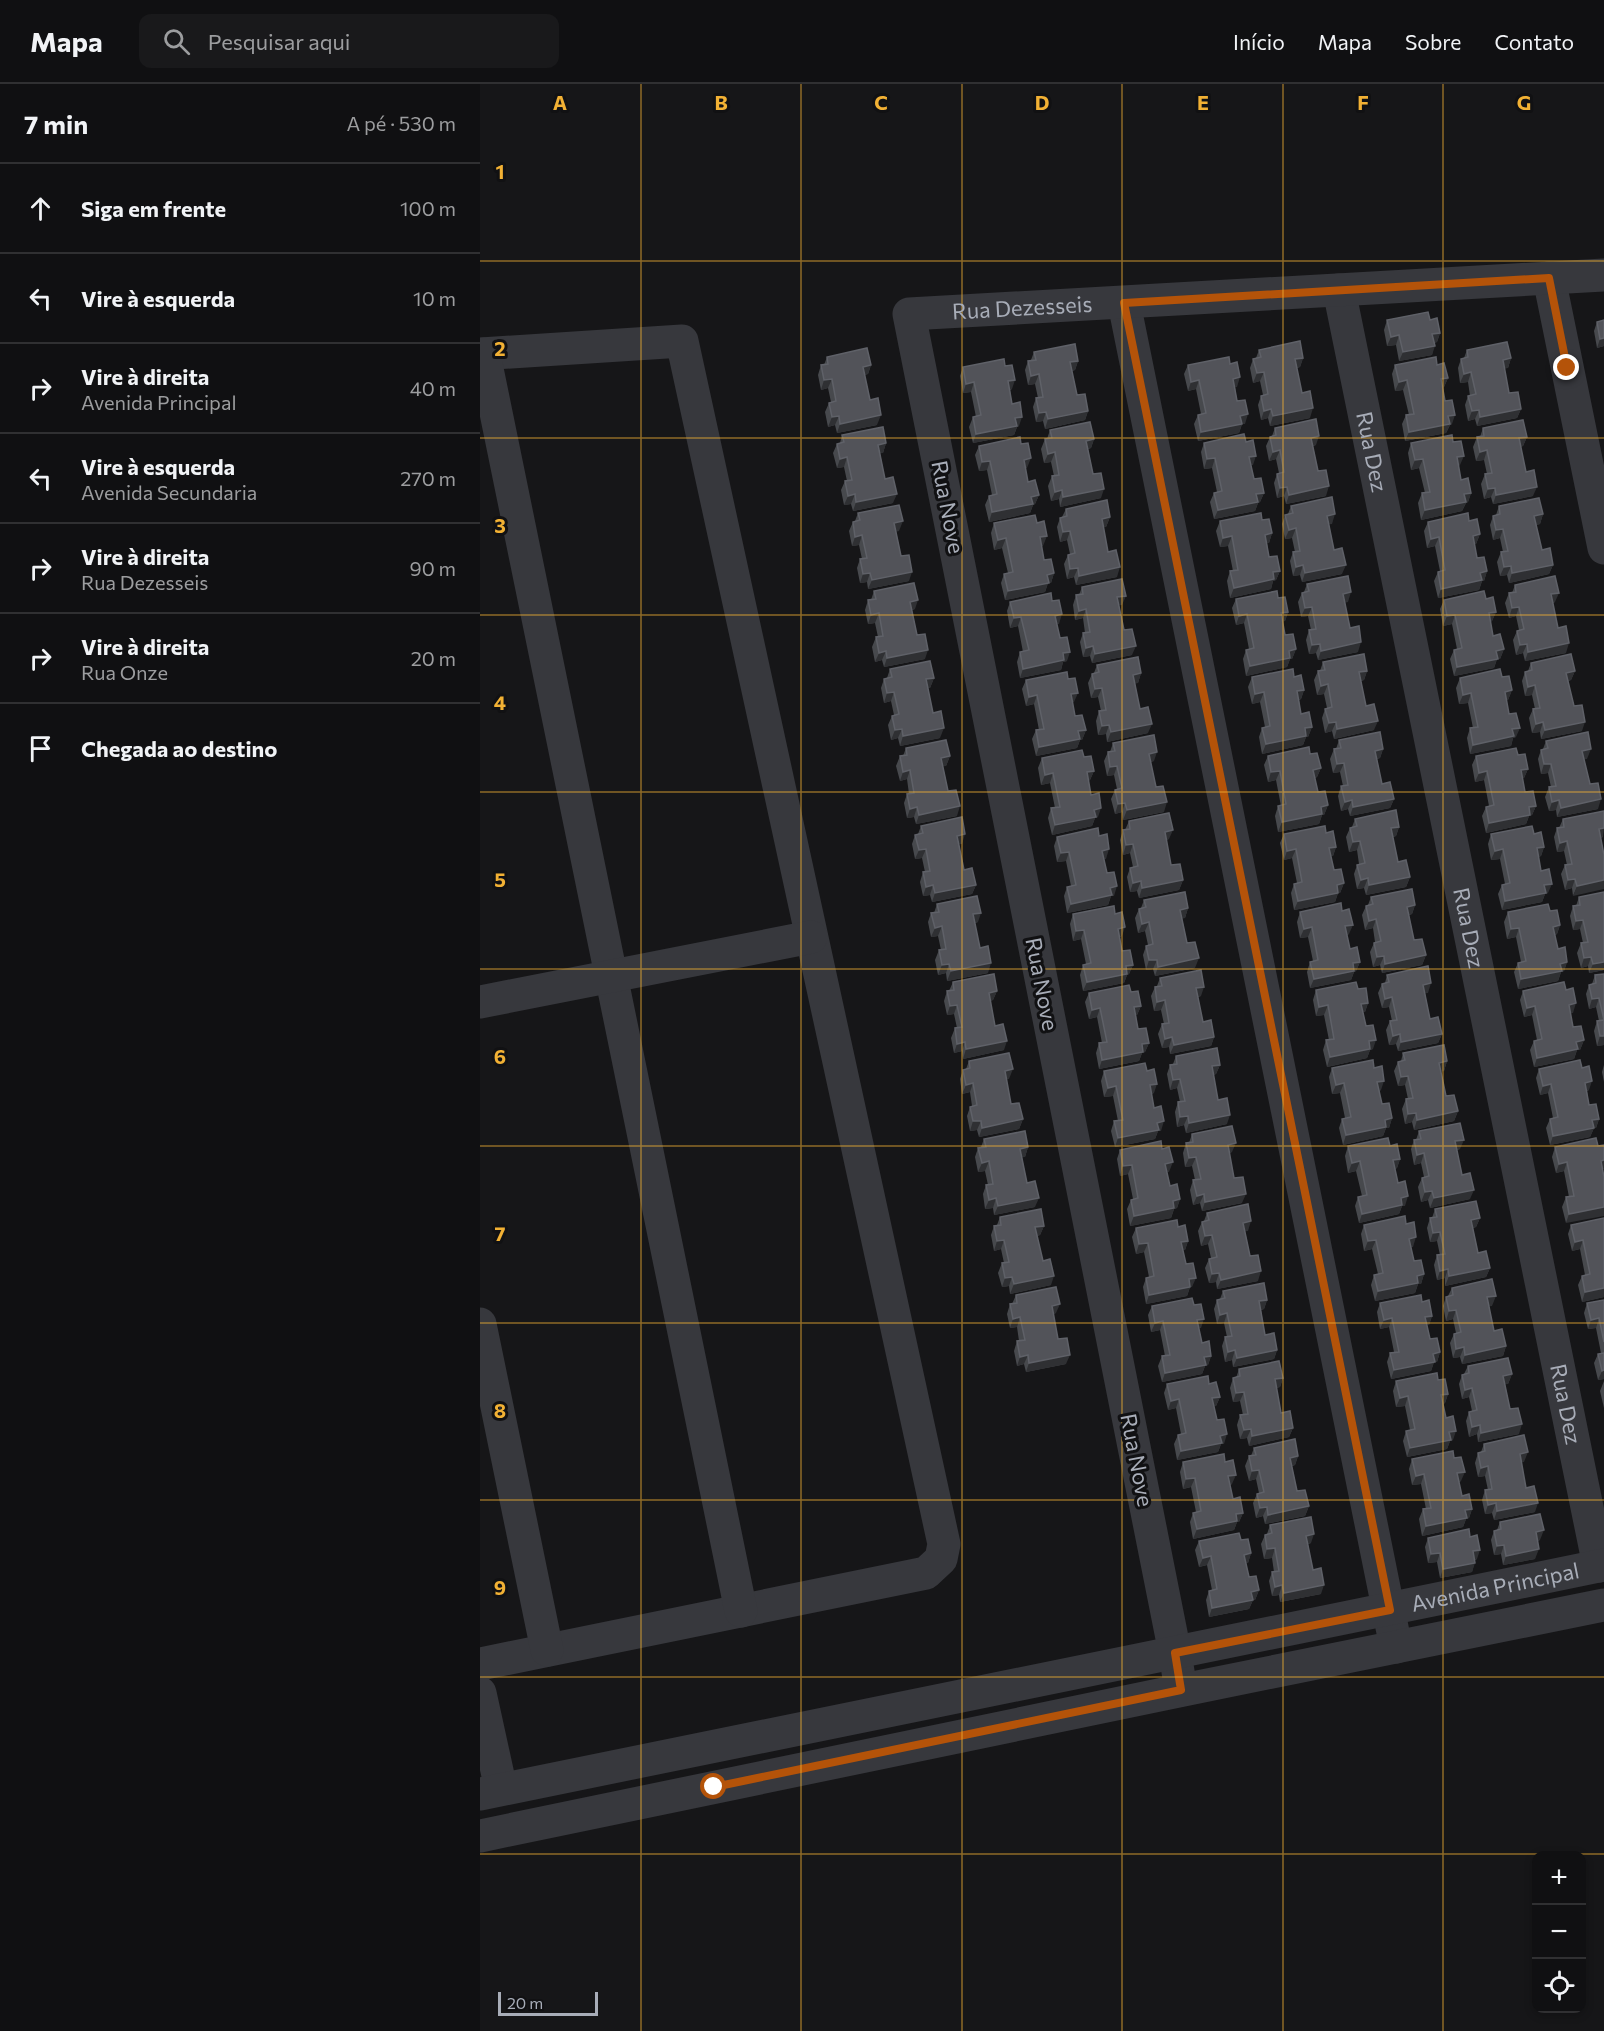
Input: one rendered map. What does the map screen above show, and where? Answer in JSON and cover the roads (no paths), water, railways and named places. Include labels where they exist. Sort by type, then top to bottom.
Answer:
[{"type":"street","name":"Rua Dezesseis","points":[[909,314],[1604,275]]},
{"type":"street","points":[[1549,278],[1604,548]]},
{"type":"street","name":"Rua Dez","points":[[1339,290],[1601,1566]]},
{"type":"street","points":[[1124,303],[1396,1647]]},
{"type":"street","name":"Rua Nove","points":[[909,314],[1181,1690]]},
{"type":"street","points":[[480,1664],[547,1650],[741,1611],[926,1573],[940,1559],[944,1544],[682,342],[482,354],[741,1611]]},
{"type":"street","points":[[480,1002],[811,937]]},
{"type":"street","points":[[480,1324],[547,1650]]},
{"type":"street","name":"Avenida Principal","points":[[491,1792],[1601,1566]]},
{"type":"street","name":"Avenida Principal","points":[[480,1836],[1181,1690],[1604,1605]]},
{"type":"street","points":[[480,1693],[491,1792]]}]
